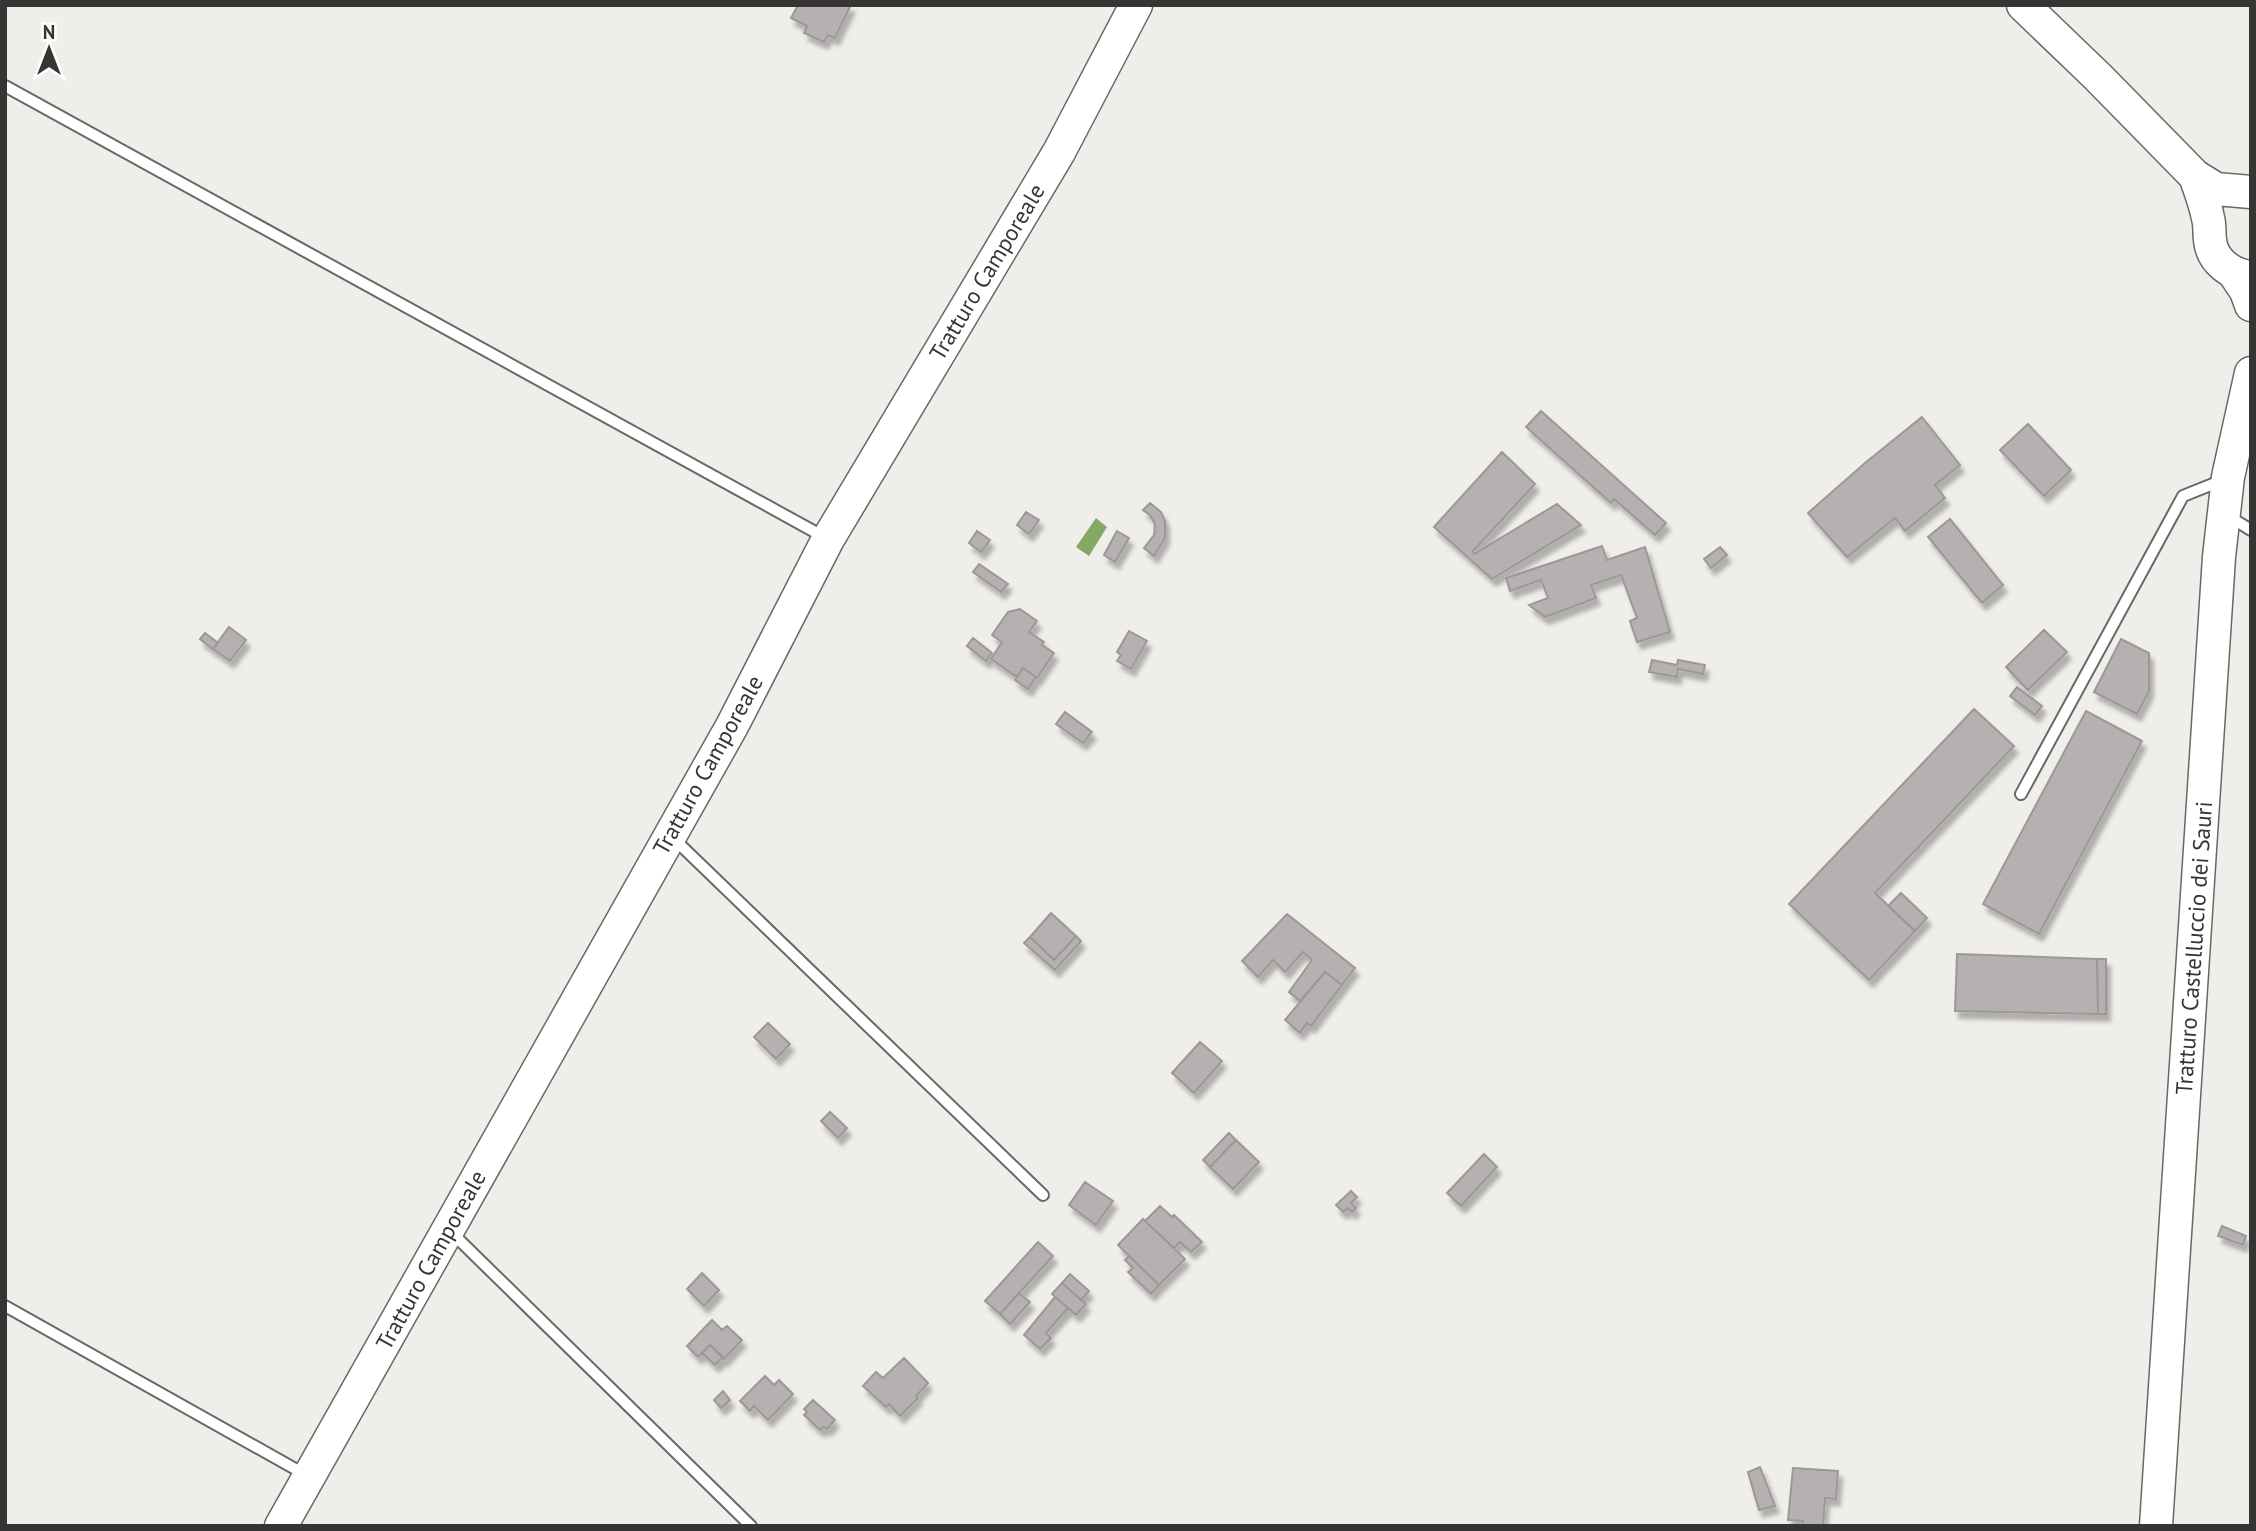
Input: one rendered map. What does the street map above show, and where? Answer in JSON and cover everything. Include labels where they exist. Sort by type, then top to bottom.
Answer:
[{"type":"street","name":"Tratturo Camporeale","points":[[281,1526],[732,726],[828,539],[1059,152],[1136,5]]},
{"type":"street","points":[[2024,5],[2195,176],[2216,189],[2250,192]]},
{"type":"street","points":[[2195,176],[2204,200],[2214,255],[2223,265],[2242,275],[2251,305]]},
{"type":"street","points":[[2210,227],[2214,214],[2224,203],[2235,195],[2250,192]]},
{"type":"street","name":"Tratturo Castelluccio dei Sauri","points":[[2156,1526],[2219,557],[2238,522],[2228,477],[2251,373]]},
{"type":"lane","points":[[5,86],[828,539]]},
{"type":"lane","points":[[2021,794],[2183,496],[2228,477]]},
{"type":"lane","points":[[670,835],[1043,1195]]},
{"type":"lane","points":[[448,1229],[751,1526]]},
{"type":"lane","points":[[5,1306],[309,1476]]},
{"type":"shaded area","points":[[1096,518],[1107,527],[1089,556],[1076,547]]},
{"type":"building","points":[[798,5],[851,5],[835,38],[828,35],[824,42],[804,33],[807,26],[791,18]]},
{"type":"building","points":[[1541,411],[1666,523],[1655,535],[1614,499],[1611,503],[1526,427]]},
{"type":"building","points":[[1922,417],[1960,465],[1935,485],[1945,498],[1905,531],[1895,518],[1847,557],[1808,513]]},
{"type":"building","points":[[2028,424],[2071,470],[2044,496],[2000,450]]},
{"type":"building","points":[[1502,452],[1535,484],[1473,551],[1474,554],[1557,504],[1581,525],[1492,579],[1434,527]]},
{"type":"building","points":[[1150,503],[1161,512],[1165,521],[1165,538],[1154,556],[1144,548],[1154,535],[1155,524],[1143,510]]},
{"type":"building","points":[[1026,512],[1039,520],[1029,534],[1017,525]]},
{"type":"building","points":[[1950,519],[2003,585],[1982,603],[1928,537]]},
{"type":"building","points":[[977,531],[990,540],[981,552],[969,543]]},
{"type":"building","points":[[1117,531],[1129,538],[1115,562],[1104,555]]},
{"type":"building","points":[[1602,546],[1607,560],[1645,547],[1670,632],[1637,642],[1630,621],[1637,618],[1621,575],[1591,585],[1596,598],[1545,617],[1529,605],[1548,598],[1541,580],[1510,591],[1506,578]]},
{"type":"building","points":[[1720,547],[1727,555],[1711,568],[1704,559]]},
{"type":"building","points":[[979,564],[1008,584],[1001,592],[973,572]]},
{"type":"building","points":[[1020,609],[1037,621],[1029,632],[1054,653],[1037,678],[1023,668],[1017,677],[991,659],[1002,642],[992,635],[1008,612]]},
{"type":"building","points":[[229,627],[246,640],[230,661],[213,649]]},
{"type":"building","points":[[2044,630],[2067,652],[2028,690],[2006,667]]},
{"type":"building","points":[[1129,631],[1147,641],[1131,669],[1117,661],[1121,655],[1117,652]]},
{"type":"building","points":[[205,633],[218,643],[213,649],[200,639]]},
{"type":"building","points":[[973,638],[992,653],[986,661],[967,646]]},
{"type":"building","points":[[2121,639],[2149,653],[2149,691],[2137,714],[2094,692]]},
{"type":"building","points":[[1652,660],[1677,665],[1678,660],[1705,665],[1703,674],[1678,669],[1677,677],[1649,672]]},
{"type":"building","points":[[1023,668],[1036,677],[1028,689],[1015,680]]},
{"type":"building","points":[[2017,687],[2042,706],[2035,715],[2010,696]]},
{"type":"building","points":[[1974,709],[2014,746],[1875,893],[1915,931],[1869,980],[1789,904]]},
{"type":"building","points":[[2086,711],[2142,741],[2039,934],[1983,904]]},
{"type":"building","points":[[1065,712],[1092,732],[1083,743],[1056,724]]},
{"type":"building","points":[[1901,893],[1927,918],[1915,931],[1888,906]]},
{"type":"building","points":[[1051,913],[1076,936],[1054,960],[1030,937]]},
{"type":"building","points":[[1287,914],[1355,968],[1342,985],[1325,972],[1300,1001],[1289,992],[1312,960],[1303,952],[1285,972],[1273,960],[1258,977],[1242,961]]},
{"type":"building","points":[[1076,936],[1081,941],[1055,970],[1024,943],[1030,937],[1054,960]]},
{"type":"building","points":[[1957,954],[2097,959],[2098,1014],[1955,1011]]},
{"type":"building","points":[[2097,959],[2106,959],[2106,1014],[2098,1014]]},
{"type":"building","points":[[1325,972],[1342,985],[1311,1026],[1307,1023],[1300,1033],[1285,1020]]},
{"type":"building","points":[[768,1023],[790,1044],[776,1059],[754,1037]]},
{"type":"building","points":[[1200,1042],[1222,1061],[1194,1093],[1172,1073]]},
{"type":"building","points":[[830,1112],[847,1128],[838,1138],[821,1121]]},
{"type":"building","points":[[1229,1133],[1236,1140],[1210,1167],[1203,1160]]},
{"type":"building","points":[[1236,1140],[1259,1162],[1233,1189],[1210,1167]]},
{"type":"building","points":[[1484,1154],[1497,1167],[1461,1206],[1447,1193]]},
{"type":"building","points":[[1085,1182],[1113,1201],[1096,1225],[1069,1205]]},
{"type":"building","points":[[1351,1191],[1357,1197],[1351,1203],[1356,1208],[1352,1212],[1348,1208],[1343,1212],[1336,1205]]},
{"type":"building","points":[[1160,1206],[1172,1217],[1174,1215],[1202,1242],[1191,1252],[1180,1242],[1174,1248],[1145,1221]]},
{"type":"building","points":[[1143,1219],[1185,1259],[1159,1285],[1118,1245]]},
{"type":"building","points":[[2222,1226],[2246,1236],[2243,1245],[2218,1236]]},
{"type":"building","points":[[1038,1242],[1053,1256],[1000,1314],[985,1301]]},
{"type":"building","points":[[1129,1256],[1159,1285],[1151,1294],[1128,1272],[1133,1268],[1125,1260]]},
{"type":"building","points":[[702,1273],[719,1290],[704,1306],[687,1289]]},
{"type":"building","points":[[1070,1274],[1089,1291],[1081,1300],[1062,1283]]},
{"type":"building","points":[[1062,1283],[1086,1304],[1076,1315],[1052,1294]]},
{"type":"building","points":[[1019,1293],[1030,1302],[1010,1324],[1000,1314]]},
{"type":"building","points":[[1055,1297],[1068,1308],[1046,1333],[1051,1338],[1040,1349],[1024,1335]]},
{"type":"building","points":[[712,1320],[722,1330],[727,1326],[742,1340],[724,1359],[710,1345],[698,1357],[687,1346]]},
{"type":"building","points":[[710,1345],[723,1357],[715,1365],[702,1353]]},
{"type":"building","points":[[904,1358],[928,1383],[900,1416],[889,1404],[886,1407],[863,1386],[876,1372],[883,1378]]},
{"type":"building","points":[[765,1376],[774,1385],[779,1380],[793,1394],[768,1420],[754,1406],[750,1411],[740,1401]]},
{"type":"building","points":[[723,1391],[730,1400],[721,1408],[714,1400]]},
{"type":"building","points":[[813,1400],[835,1420],[827,1429],[824,1427],[820,1430],[804,1415],[807,1412],[804,1409]]},
{"type":"building","points":[[1760,1467],[1775,1506],[1759,1510],[1748,1472]]},
{"type":"building","points":[[1793,1468],[1838,1471],[1836,1499],[1825,1498],[1823,1526],[1802,1526],[1803,1521],[1788,1520]]}]
